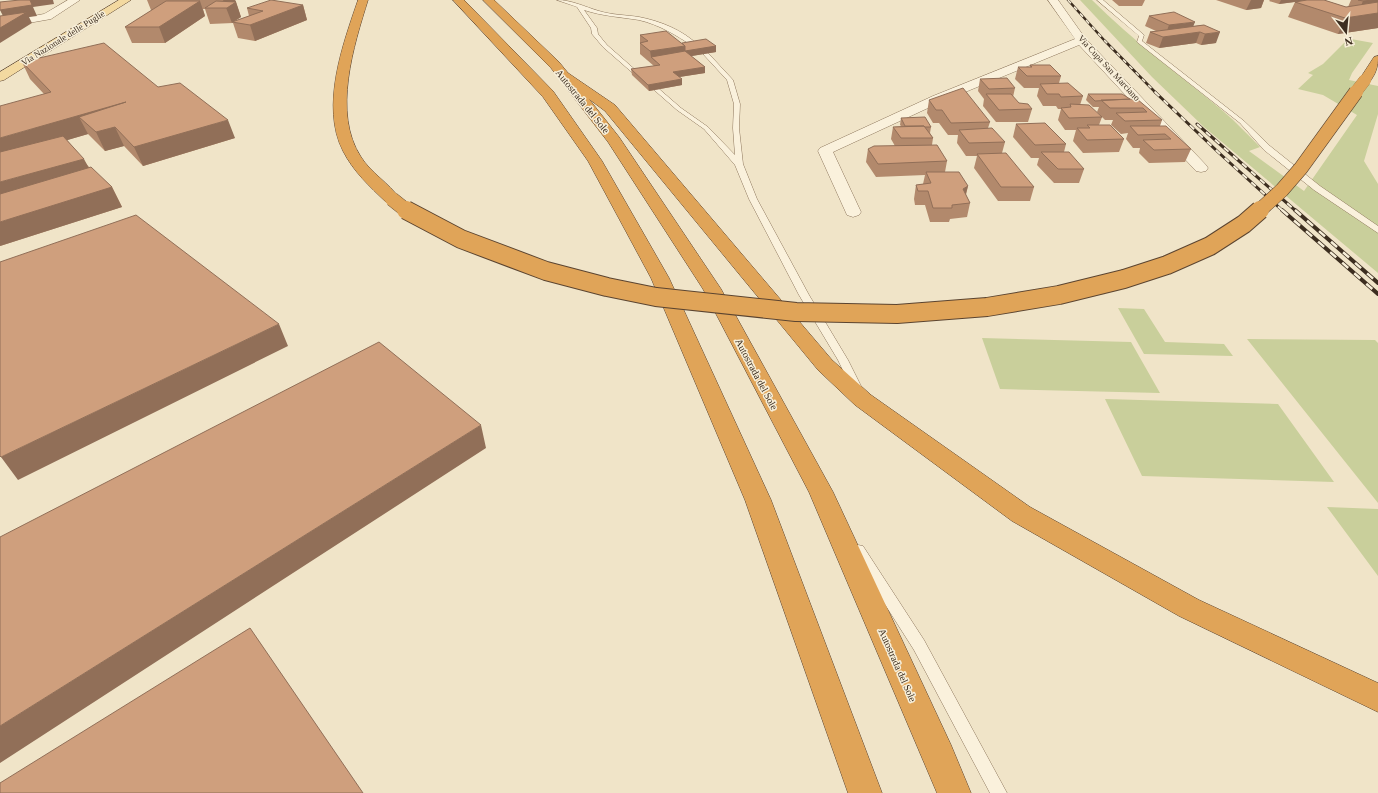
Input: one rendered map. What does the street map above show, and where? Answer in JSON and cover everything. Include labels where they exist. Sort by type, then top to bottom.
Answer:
[{"type":"highway","points":[[363,0],[346,51],[341,83],[340,101],[344,137],[353,156],[362,168],[392,199],[410,213],[461,239],[546,271],[607,287],[656,297],[796,312],[897,314],[988,307],[1059,295],[1124,279],[1167,265],[1210,246],[1244,224],[1282,190],[1301,168],[1378,60]]},
{"type":"highway","points":[[458,0],[548,94],[595,161],[660,278],[758,500],[865,793]]},
{"type":"highway","name":"Autostrada del Sole","points":[[488,0],[555,65],[614,140],[712,289],[821,492],[936,749],[954,793]]},
{"type":"highway","points":[[564,76],[610,108],[825,365],[863,400],[1021,514],[1189,608],[1378,698]]},
{"type":"main road","name":"Via Nazionale delle Puglie","points":[[0,66],[76,20],[113,0]]},
{"type":"main road","name":"Via Nazionale delle Puglie","points":[[0,77],[126,0]]},
{"type":"street","points":[[0,25],[47,17],[75,0]]},
{"type":"street","name":"Via Cupa San Marciano","points":[[1053,0],[1081,40],[1201,168]]},
{"type":"street","points":[[853,212],[825,151],[937,100],[1081,40]]},
{"type":"lane","points":[[560,0],[599,13],[640,19],[661,25],[675,31],[696,46]]},
{"type":"lane","points":[[1100,0],[1142,36],[1139,41],[1242,122],[1267,148],[1317,188],[1378,230]]},
{"type":"lane","points":[[579,6],[594,28],[595,34],[598,38],[637,74]]},
{"type":"lane","points":[[706,54],[730,80],[737,104],[736,128],[739,164],[757,206],[804,295],[843,360],[863,400]]},
{"type":"lane","points":[[656,89],[679,109],[706,128],[739,164]]},
{"type":"lane","points":[[821,492],[919,645],[999,793]]},
{"type":"green space","points":[[1080,0],[1092,0],[1140,43],[1223,111],[1260,147],[1249,151],[1304,191],[1357,115],[1323,95],[1298,89],[1313,75],[1308,73],[1323,64],[1345,42],[1351,39],[1373,43],[1352,73],[1349,80],[1378,86],[1378,114],[1364,161],[1378,184],[1378,273],[1204,127],[1152,77]]},
{"type":"green space","points":[[1118,308],[1144,309],[1165,342],[1224,344],[1233,356],[1144,354]]},
{"type":"green space","points":[[982,338],[1131,342],[1160,393],[1000,389]]},
{"type":"green space","points":[[1247,339],[1375,340],[1378,343],[1378,503]]},
{"type":"green space","points":[[1105,399],[1278,404],[1334,482],[1142,476]]},
{"type":"green space","points":[[1327,507],[1378,509],[1378,576]]},
{"type":"building","points":[[30,0],[32,5],[0,10],[0,2]]},
{"type":"building","points":[[271,0],[303,5],[250,25],[232,22],[263,11],[247,8]]},
{"type":"building","points":[[1324,0],[1346,7],[1378,2],[1378,13],[1345,18],[1295,2]]},
{"type":"building","points":[[166,1],[200,1],[159,27],[125,27]]},
{"type":"building","points":[[216,1],[236,2],[227,8],[205,8]]},
{"type":"building","points":[[27,12],[0,28],[0,16]]},
{"type":"building","points":[[1174,12],[1195,22],[1169,25],[1149,16]]},
{"type":"building","points":[[1204,25],[1220,32],[1205,34],[1200,32],[1163,37],[1150,32]]},
{"type":"building","points":[[666,31],[685,46],[650,51],[640,43],[648,41],[640,35]]},
{"type":"building","points":[[706,39],[716,46],[685,51],[685,46],[682,43]]},
{"type":"building","points":[[104,43],[158,87],[180,83],[228,120],[134,147],[115,127],[96,132],[79,117],[126,102],[0,138],[0,106],[51,92],[22,62]]},
{"type":"building","points":[[685,51],[705,67],[673,72],[682,79],[648,85],[631,69],[660,65],[651,57]]},
{"type":"building","points":[[1030,65],[1050,65],[1061,76],[1027,76],[1018,67],[1032,67]]},
{"type":"building","points":[[1007,78],[1015,88],[989,89],[980,79]]},
{"type":"building","points":[[1068,83],[1083,96],[1061,97],[1059,94],[1047,94],[1040,84]]},
{"type":"building","points":[[963,88],[990,122],[951,123],[942,110],[936,110],[929,100]]},
{"type":"building","points":[[986,94],[1011,94],[1019,103],[1028,104],[1032,109],[999,110]]},
{"type":"building","points":[[1088,94],[1122,94],[1130,99],[1095,101]]},
{"type":"building","points":[[1137,99],[1162,120],[1125,121],[1116,113],[1147,112],[1143,108],[1110,108],[1101,100]]},
{"type":"building","points":[[1070,104],[1089,105],[1102,117],[1069,118],[1061,108],[1071,107]]},
{"type":"building","points":[[925,117],[931,127],[905,126],[901,118]]},
{"type":"building","points":[[1045,123],[1066,144],[1035,145],[1016,124]]},
{"type":"building","points":[[1087,125],[1110,125],[1124,139],[1087,140],[1077,128],[1090,128]]},
{"type":"building","points":[[924,126],[933,138],[901,138],[893,127]]},
{"type":"building","points":[[1130,126],[1166,126],[1191,149],[1154,150],[1143,140],[1171,139],[1165,134],[1138,135]]},
{"type":"building","points":[[992,128],[1005,142],[969,143],[959,130]]},
{"type":"building","points":[[63,136],[84,159],[0,182],[0,152]]},
{"type":"building","points":[[937,145],[947,161],[878,164],[868,149],[874,146]]},
{"type":"building","points":[[1041,152],[1069,152],[1084,169],[1058,169]]},
{"type":"building","points":[[1006,153],[1034,187],[1001,187],[977,154]]},
{"type":"building","points":[[91,167],[112,187],[0,222],[0,194]]},
{"type":"building","points":[[926,172],[959,172],[968,186],[963,189],[970,203],[952,205],[952,208],[933,208],[928,191],[918,191],[916,185],[931,183]]},
{"type":"building","points":[[136,215],[279,324],[1,457],[0,262]]},
{"type":"building","points":[[379,342],[481,425],[0,726],[0,537]]},
{"type":"building","points":[[250,628],[363,793],[0,793],[0,783]]},
{"type":"railway","points":[[1068,0],[1104,40],[1155,92]]},
{"type":"railway","points":[[1155,92],[1283,211]]},
{"type":"railway","points":[[1197,124],[1296,211]]},
{"type":"railway","points":[[1282,210],[1378,294]]},
{"type":"railway","points":[[1295,210],[1378,283]]}]
